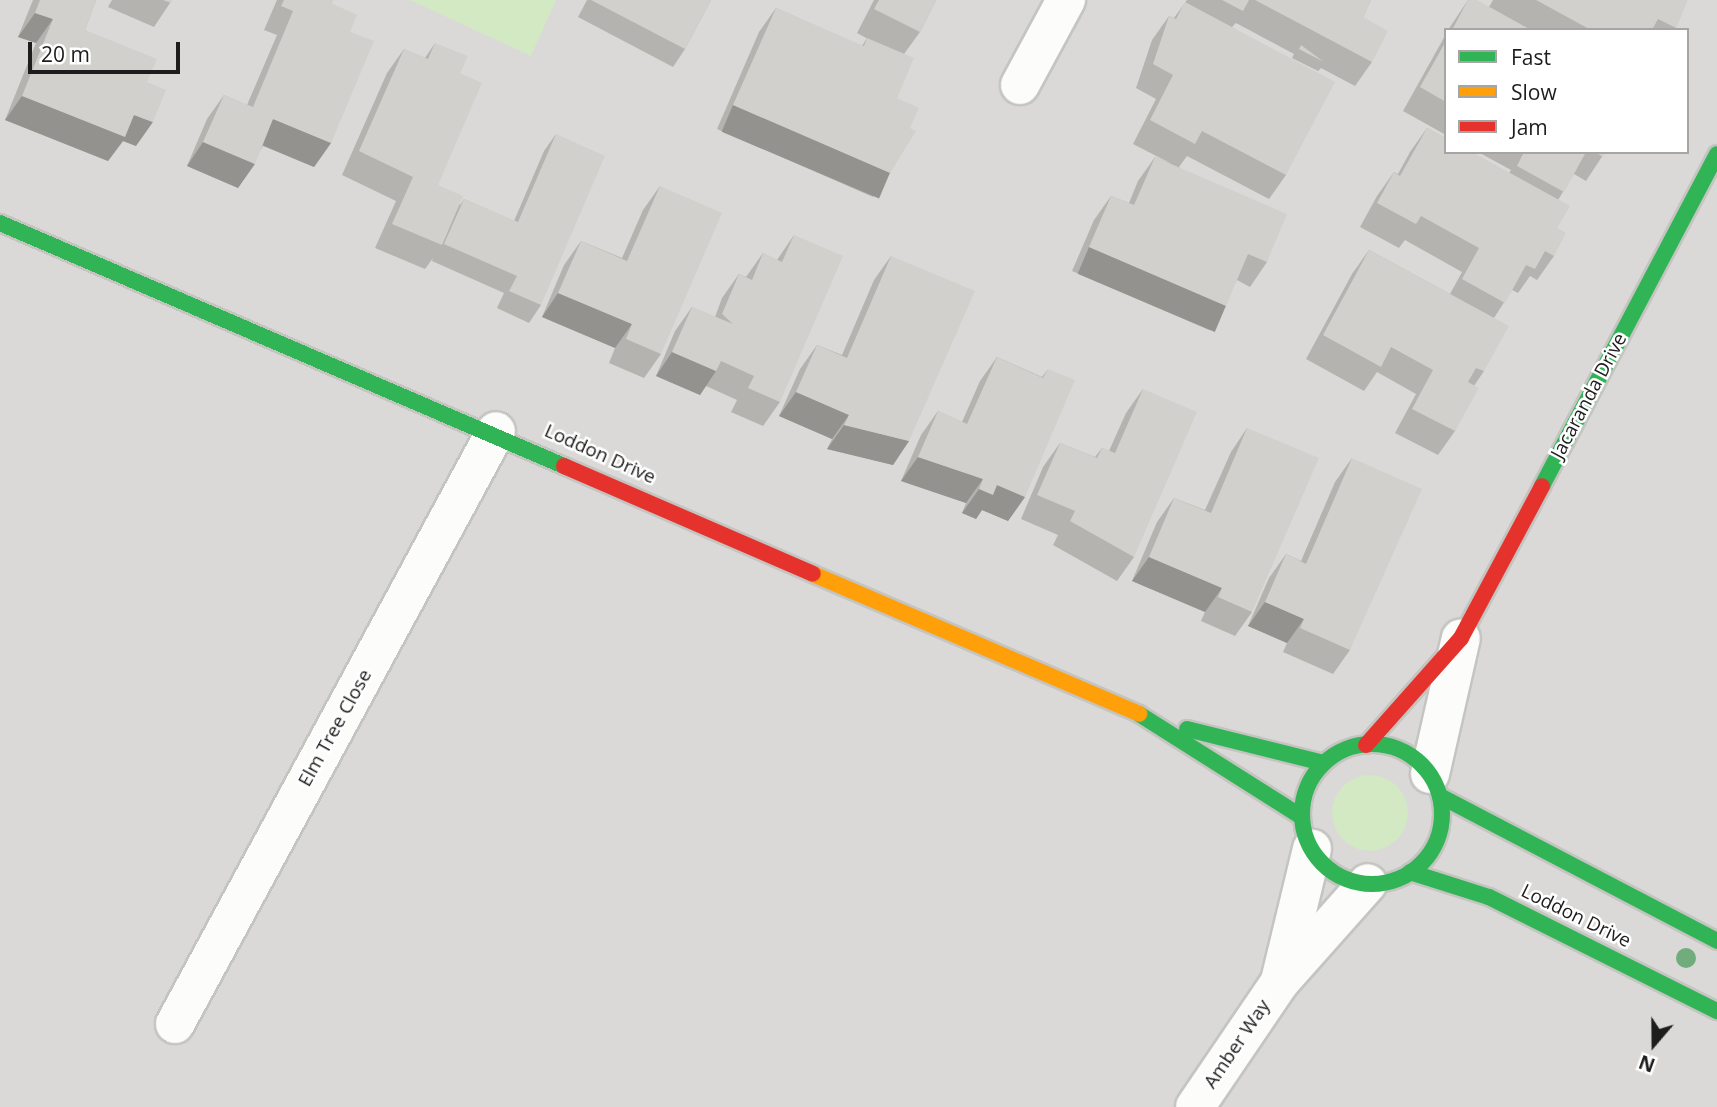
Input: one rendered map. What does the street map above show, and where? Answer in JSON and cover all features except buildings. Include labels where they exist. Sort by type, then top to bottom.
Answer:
[{"type":"street","points":[[1020,85],[1066,0]]},
{"type":"street","name":"Jacaranda Drive","points":[[1366,745],[1461,638],[1712,176]]},
{"type":"street","name":"Loddon Drive","points":[[0,211],[24,228]]},
{"type":"street","name":"Loddon Drive","points":[[0,223],[24,228],[496,431],[1157,722],[1324,763]]},
{"type":"street","name":"Elm Tree Close","points":[[174,1024],[496,431]]},
{"type":"street","name":"Jacaranda Drive","points":[[1435,785],[1461,638]]},
{"type":"street","name":"Loddon Drive","points":[[1157,722],[1307,833]]},
{"type":"street","points":[[1435,785],[1438,839],[1410,872],[1368,883],[1326,867],[1307,833],[1311,779],[1324,763],[1366,745],[1402,750],[1435,785],[1717,941]]},
{"type":"street","name":"Amber Way","points":[[1280,982],[1307,833]]},
{"type":"street","name":"Loddon Drive","points":[[1410,872],[1489,897],[1717,1011]]},
{"type":"street","name":"Amber Way","points":[[1195,1107],[1280,982],[1368,883]]},
{"type":"shaded area","points":[[0,0],[1717,0],[1717,1107],[0,1107]]},
{"type":"green space","points":[[410,0],[556,0],[531,56]]},
{"type":"green space","points":[[1363,775],[1377,775],[1391,781],[1402,792],[1408,813],[1405,828],[1397,840],[1377,851],[1363,851],[1349,845],[1338,834],[1332,820],[1332,806],[1338,792],[1349,781]]},
{"type":"traffic: fast","points":[[1542,486],[1717,154]]},
{"type":"traffic: fast","points":[[0,223],[564,466]]},
{"type":"traffic: fast","points":[[1139,714],[1302,817]]},
{"type":"traffic: fast","points":[[1187,729],[1323,763]]},
{"type":"traffic: fast","points":[[1372,744],[1399,750],[1421,765],[1436,787],[1442,814],[1436,841],[1421,863],[1399,878],[1372,884],[1345,878],[1323,863],[1308,841],[1302,814],[1308,787],[1323,765],[1345,750],[1372,744]]},
{"type":"traffic: fast","points":[[1440,796],[1717,941]]},
{"type":"traffic: fast","points":[[1410,872],[1489,897],[1717,1011]]},
{"type":"traffic: slow","points":[[813,574],[1139,714]]},
{"type":"traffic: jam","points":[[564,466],[813,574]]},
{"type":"traffic: jam","points":[[1366,745],[1461,638],[1542,486]]}]
